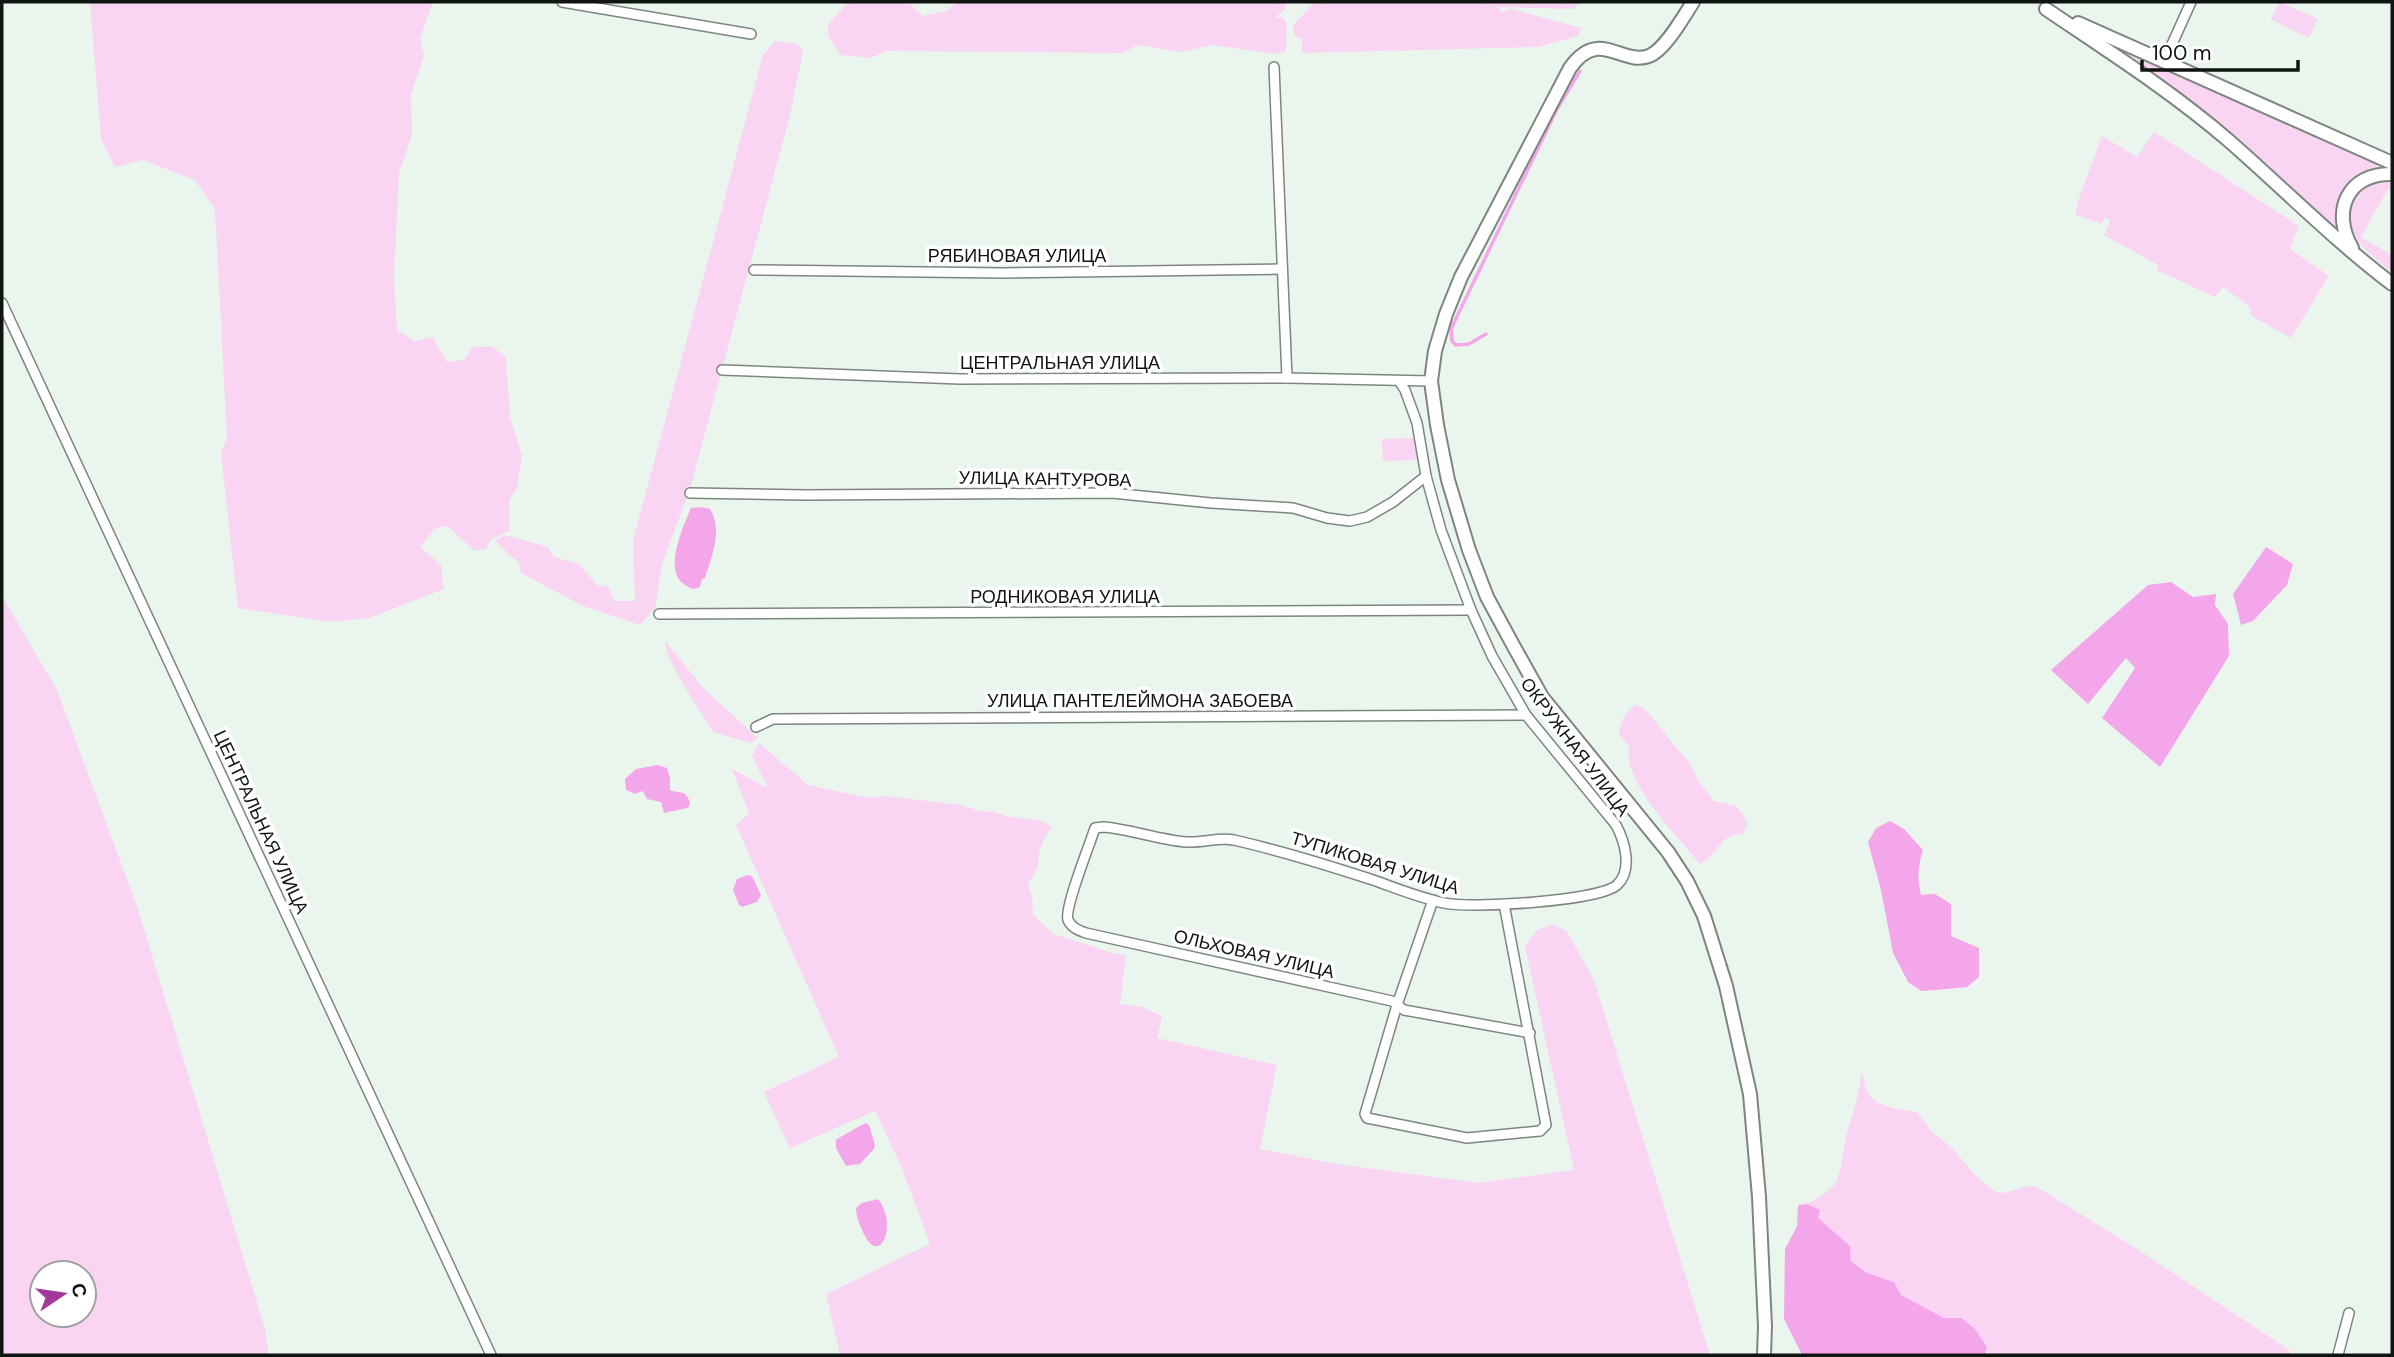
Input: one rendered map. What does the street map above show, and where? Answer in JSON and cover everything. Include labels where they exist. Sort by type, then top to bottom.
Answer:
[{"type":"street","points":[[562,2],[751,34]]},
{"type":"street","points":[[1693,2],[1657,51],[1647,57],[1632,57],[1602,49],[1588,51],[1577,58],[1570,68],[1461,277],[1435,351],[1432,381],[1448,480],[1469,550],[1487,597],[1542,697],[1668,852],[1687,881],[1704,916],[1729,999],[1750,1094],[1759,1197],[1764,1355]]},
{"type":"street","points":[[2033,2],[2392,163]]},
{"type":"street","points":[[2164,62],[2191,2]]},
{"type":"street","points":[[2046,9],[2155,82],[2227,139],[2357,257],[2392,285]]},
{"type":"street","points":[[1274,67],[1287,378]]},
{"type":"street","points":[[2357,257],[2343,230],[2342,214],[2346,199],[2355,187],[2368,178],[2392,174]]},
{"type":"street","name":"РЯБИНОВАЯ УЛИЦА","points":[[754,270],[1003,273],[1281,269]]},
{"type":"street","name":"ЦЕНТРАЛЬНАЯ УЛИЦА","points":[[2,303],[491,1355]]},
{"type":"street","name":"ЦЕНТРАЛЬНАЯ УЛИЦА","points":[[722,370],[960,379],[1287,378],[1432,381]]},
{"type":"street","name":"ОКРУЖНАЯ УЛИЦА","points":[[1399,381],[1418,423],[1426,476],[1441,530],[1471,610],[1492,656],[1526,715],[1616,825],[1624,842],[1626,859]]},
{"type":"street","name":"УЛИЦА КАНТУРОВА","points":[[690,493],[1112,493],[1293,508],[1327,518],[1350,521],[1367,517],[1394,502],[1426,476]]},
{"type":"street","name":"РОДНИКОВАЯ УЛИЦА","points":[[659,614],[1471,610]]},
{"type":"street","name":"УЛИЦА ПАНТЕЛЕЙМОНА ЗАБОЕВА","points":[[756,727],[773,719],[1526,715]]},
{"type":"street","name":"ТУПИКОВАЯ УЛИЦА","points":[[1096,828],[1114,828],[1187,842],[1230,839],[1304,857],[1433,900],[1471,907],[1567,898],[1611,889],[1619,883],[1623,875],[1626,859]]},
{"type":"street","name":"ОЛЬХОВАЯ УЛИЦА","points":[[1096,828],[1067,915],[1075,929],[1392,1002],[1404,1010],[1530,1033]]},
{"type":"street","points":[[1433,900],[1397,1005],[1365,1114],[1367,1118],[1467,1138],[1540,1131],[1546,1125],[1504,904]]},
{"type":"street","points":[[2338,1355],[2349,1314]]},
{"type":"shaded area","points":[[90,2],[433,2],[420,38],[424,56],[411,94],[412,134],[399,174],[394,278],[397,330],[415,341],[433,337],[447,362],[464,360],[473,347],[491,346],[506,357],[510,417],[522,456],[517,488],[509,500],[509,531],[490,540],[487,549],[475,551],[447,526],[435,529],[420,547],[441,565],[444,589],[369,618],[332,622],[238,608],[221,453],[227,438],[215,209],[195,180],[143,160],[115,167],[101,139]]},
{"type":"shaded area","points":[[849,2],[910,4],[923,16],[947,11],[956,2],[1284,2],[1286,8],[1275,18],[1283,17],[1287,26],[1286,51],[1276,54],[1213,45],[1180,52],[1138,45],[1122,53],[887,51],[870,58],[840,55],[828,36],[828,24]]},
{"type":"shaded area","points":[[1315,2],[1581,2],[1573,9],[1500,7],[1501,13],[1511,9],[1582,28],[1578,36],[1538,47],[1302,53],[1302,40],[1294,35],[1293,25]]},
{"type":"shaded area","points":[[2280,2],[2318,19],[2309,38],[2271,19]]},
{"type":"shaded area","points":[[775,41],[798,44],[803,52],[790,115],[690,489],[662,564],[655,608],[640,625],[583,606],[521,573],[519,563],[495,541],[504,535],[548,547],[554,557],[579,564],[597,585],[608,587],[614,601],[635,601],[633,541],[763,55]]},
{"type":"shaded area","points":[[2112,45],[2378,163],[2379,165],[2357,175],[2344,190],[2338,208],[2340,233],[2196,106]]},
{"type":"shaded area","points":[[2154,132],[2299,226],[2290,249],[2329,276],[2291,338],[2250,315],[2251,308],[2223,287],[2215,297],[2157,270],[2158,265],[2104,235],[2110,221],[2105,217],[2102,224],[2076,215],[2077,204],[2102,136],[2137,157]]},
{"type":"shaded area","points":[[2392,176],[2392,191],[2388,189],[2361,237],[2392,255],[2392,272],[2360,244],[2353,234],[2350,213],[2362,185]]},
{"type":"shaded area","points":[[1417,438],[1419,460],[1383,461],[1382,439]]},
{"type":"shaded area","points":[[691,508],[710,509],[716,525],[716,534],[705,578],[702,579],[700,587],[692,589],[679,579],[675,570],[676,549]]},
{"type":"shaded area","points":[[2266,547],[2293,564],[2287,585],[2253,621],[2241,625],[2233,594]]},
{"type":"shaded area","points":[[2171,582],[2193,597],[2216,594],[2215,605],[2228,624],[2229,656],[2160,767],[2102,718],[2135,668],[2126,658],[2088,704],[2051,670],[2148,585]]},
{"type":"shaded area","points":[[2,596],[57,690],[138,909],[265,1329],[269,1355],[2,1355]]},
{"type":"shaded area","points":[[665,641],[704,689],[758,738],[751,743],[713,732],[677,674]]},
{"type":"shaded area","points":[[1636,705],[1646,710],[1689,762],[1699,782],[1714,801],[1736,806],[1743,814],[1747,824],[1743,834],[1728,837],[1700,864],[1654,808],[1634,776],[1629,761],[1629,746],[1619,734],[1624,717]]},
{"type":"shaded area","points":[[759,743],[808,785],[868,798],[886,796],[961,805],[980,811],[1042,821],[1052,827],[1039,852],[1038,867],[1028,884],[1033,915],[1054,934],[1115,954],[1126,955],[1120,1004],[1142,1007],[1162,1016],[1157,1038],[1277,1065],[1260,1149],[1337,1164],[1479,1183],[1574,1170],[1525,946],[1537,930],[1553,924],[1567,932],[1594,980],[1710,1355],[840,1355],[826,1294],[930,1244],[902,1168],[875,1111],[790,1148],[764,1092],[839,1057],[736,825],[749,813],[732,769],[768,788],[752,756]]},
{"type":"shaded area","points":[[658,765],[667,768],[670,790],[687,796],[690,803],[688,808],[664,813],[661,802],[647,799],[643,791],[635,794],[626,790],[625,779],[636,769]]},
{"type":"shaded area","points":[[1890,821],[1904,829],[1923,850],[1919,872],[1921,895],[1935,894],[1951,904],[1951,936],[1979,948],[1979,977],[1967,987],[1921,991],[1908,982],[1893,953],[1881,890],[1868,842],[1876,828]]},
{"type":"shaded area","points":[[752,876],[761,895],[757,902],[742,907],[733,890],[737,879]]},
{"type":"shaded area","points":[[1861,1073],[1866,1089],[1875,1100],[1888,1106],[1917,1112],[1932,1132],[1996,1192],[2037,1187],[2137,1249],[2289,1350],[2290,1355],[1985,1355],[1987,1347],[1961,1318],[1944,1318],[1901,1295],[1894,1282],[1867,1273],[1851,1261],[1850,1246],[1817,1218],[1819,1210],[1807,1204],[1825,1193],[1837,1181]]},
{"type":"shaded area","points":[[866,1123],[869,1125],[874,1149],[860,1164],[846,1166],[836,1148],[836,1140]]},
{"type":"shaded area","points":[[878,1199],[884,1209],[887,1231],[880,1245],[875,1246],[868,1242],[862,1230],[856,1208],[862,1203]]},
{"type":"shaded area","points":[[1807,1204],[1820,1210],[1818,1218],[1850,1246],[1851,1261],[1867,1273],[1894,1282],[1901,1295],[1944,1318],[1961,1318],[1975,1329],[1987,1347],[1985,1355],[1802,1355],[1784,1319],[1785,1249],[1797,1226],[1798,1205]]},
{"type":"waterway","points":[[1486,334],[1469,344],[1456,345],[1452,341],[1451,329],[1557,109],[1580,71]]}]
